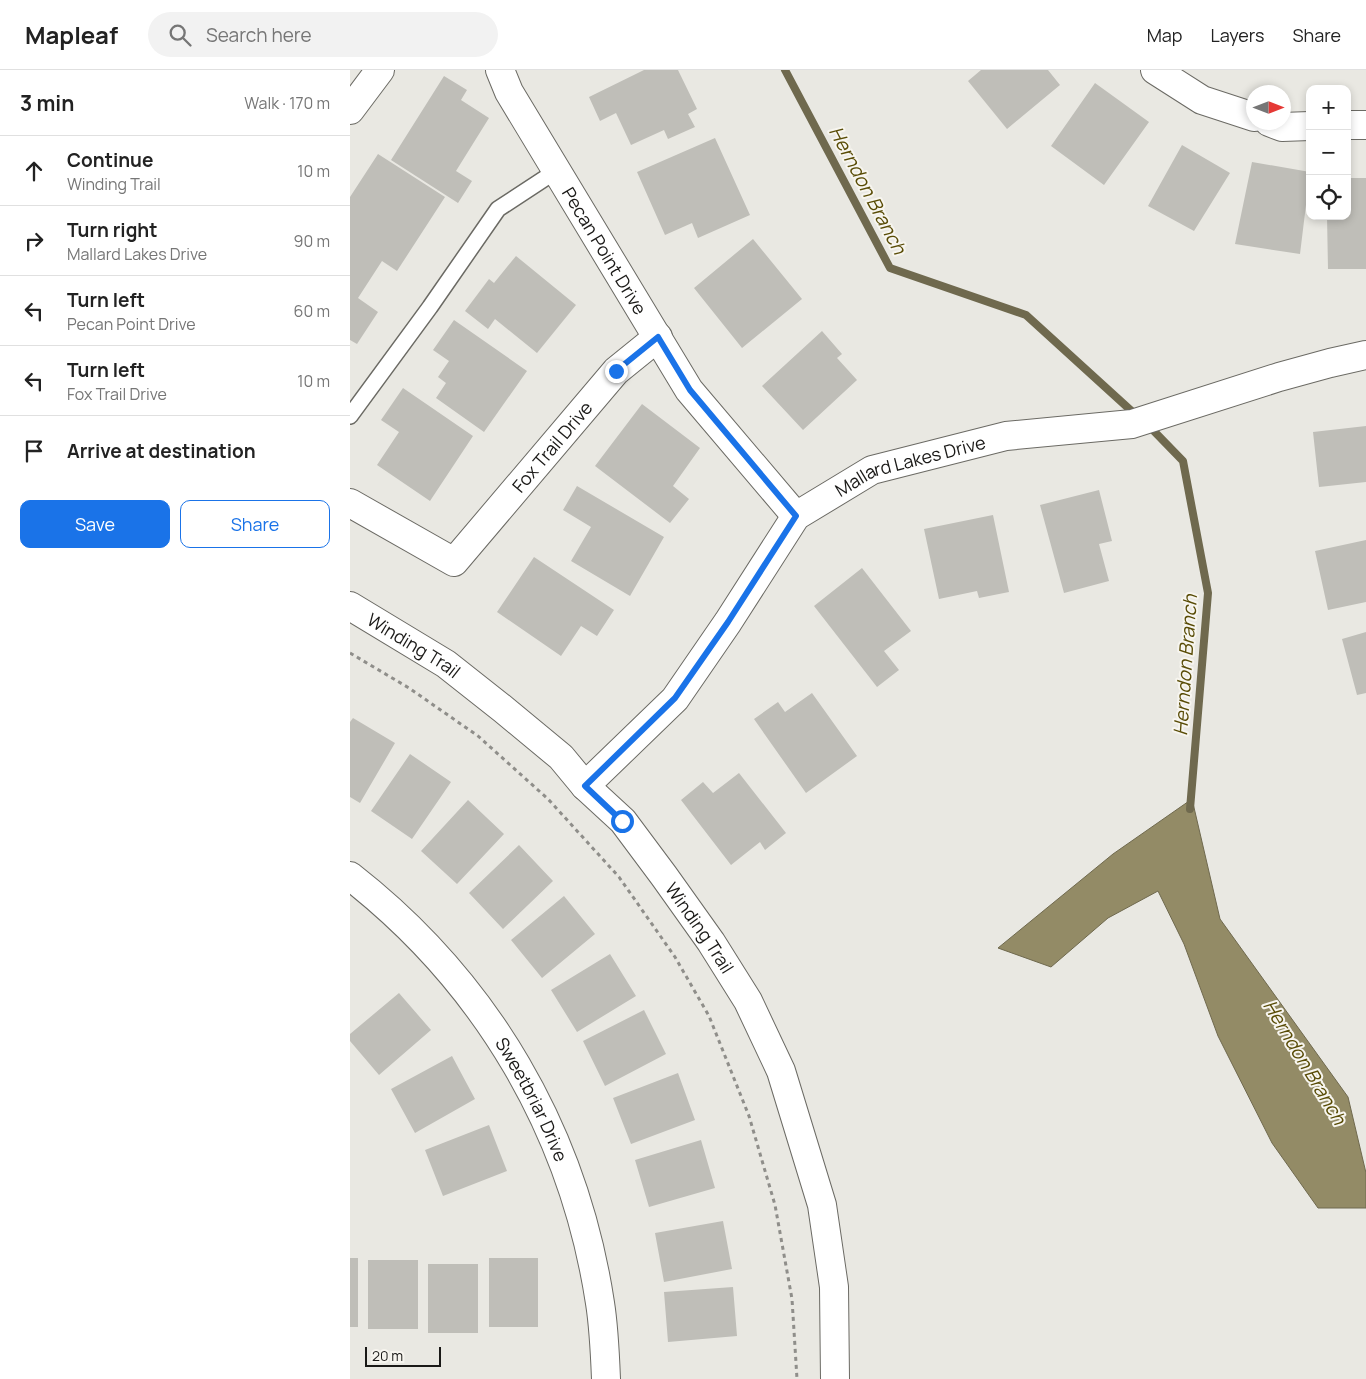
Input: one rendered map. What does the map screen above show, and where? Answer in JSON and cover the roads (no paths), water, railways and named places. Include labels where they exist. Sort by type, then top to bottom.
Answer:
[{"type":"street","points":[[350,110],[380,70]]},
{"type":"street","name":"Pecan Point Drive","points":[[500,70],[509,92],[690,390],[796,516]]},
{"type":"street","points":[[1155,70],[1202,100],[1246,114]]},
{"type":"street","points":[[1351,125],[1366,125]]},
{"type":"street","points":[[1291,127],[1306,126]]},
{"type":"street","name":"Fox Trail Drive","points":[[350,503],[454,562],[616,371],[658,337]]},
{"type":"street","name":"Mallard Lakes Drive","points":[[585,786],[675,698],[728,622],[796,516],[872,470],[1006,436],[1132,424],[1279,377],[1366,355]]},
{"type":"street","name":"Winding Trail","points":[[350,606],[446,664],[561,757],[585,786],[622,821],[711,942],[748,1001],[782,1071],[822,1204],[834,1287],[835,1379]]},
{"type":"street","name":"Sweetbriar Drive","points":[[350,876],[406,924],[465,989],[491,1024],[535,1098],[570,1178],[583,1220],[593,1262],[600,1305],[605,1348],[606,1379]]},
{"type":"lane","points":[[350,416],[498,209],[556,171]]},
{"type":"water","points":[[1192,799],[1220,919],[1348,1097],[1366,1173],[1366,1208],[1318,1208],[1272,1143],[1218,1036],[1184,944],[1158,891],[1108,918],[1051,967],[998,948],[1113,854]]},
{"type":"waterway","name":"Herndon Branch","points":[[785,70],[890,268],[1026,315],[1137,416]]},
{"type":"waterway","name":"Herndon Branch","points":[[1148,425],[1183,461],[1208,593],[1190,809]]}]
